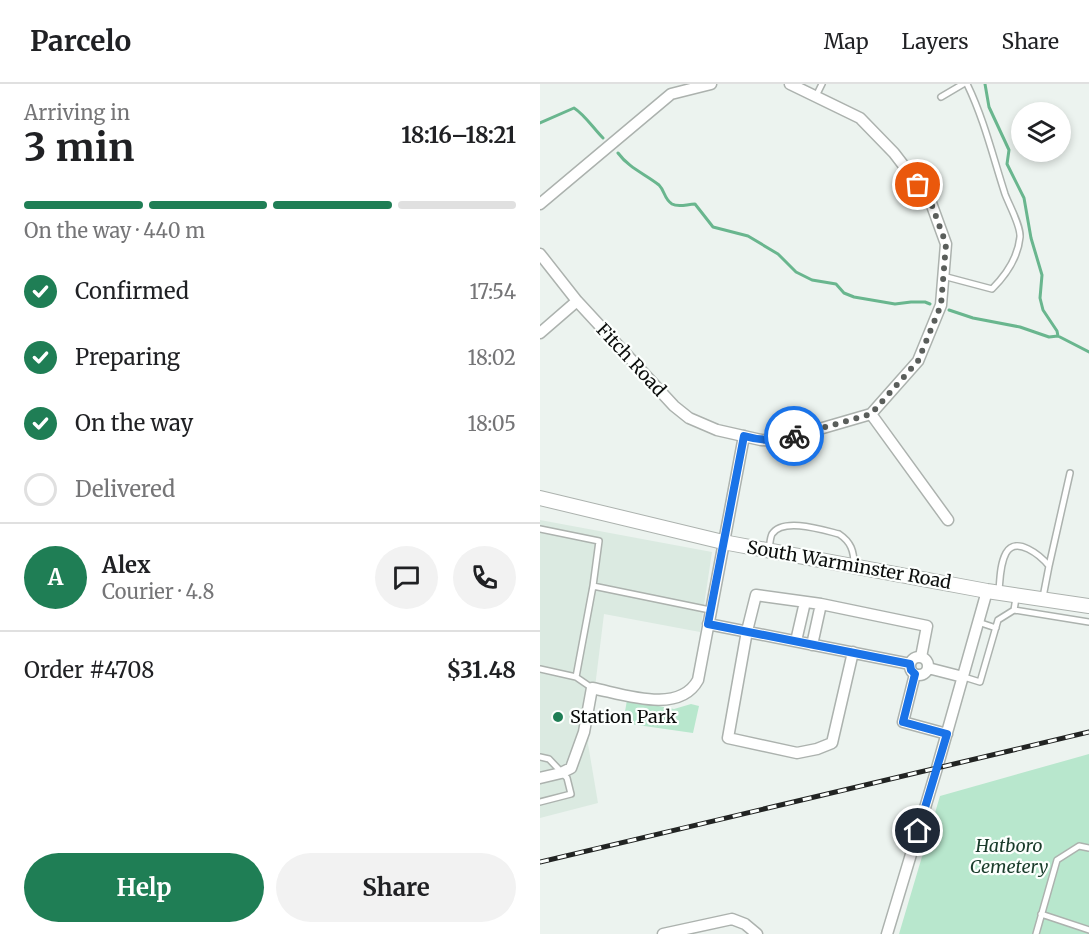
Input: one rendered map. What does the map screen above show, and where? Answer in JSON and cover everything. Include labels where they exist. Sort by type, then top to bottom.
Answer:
[{"type":"street","points":[[540,204],[671,94],[711,84]]},
{"type":"street","points":[[790,84],[860,118],[894,153],[930,200],[946,244],[941,305],[918,361],[871,414],[948,520]]},
{"type":"street","name":"Fitch Road","points":[[540,254],[577,301],[674,406],[689,418],[717,430],[761,440],[778,441],[871,414]]},
{"type":"street","points":[[540,333],[577,301]]},
{"type":"street","points":[[540,778],[571,768],[584,732],[592,688],[658,701],[668,700],[689,692],[698,680],[744,436]]},
{"type":"street","name":"South Warminster Road","points":[[540,498],[723,542],[1089,606]]},
{"type":"street","points":[[887,934],[978,622],[993,591]]},
{"type":"street","points":[[853,652],[832,743],[797,753],[728,738],[747,631],[756,595],[821,604],[927,626],[921,657]]},
{"type":"street","points":[[796,641],[805,602]]},
{"type":"street","points":[[812,645],[821,604]]},
{"type":"street","points":[[708,624],[853,652],[913,669],[922,675],[927,668],[927,663],[921,657]]},
{"type":"street","points":[[921,657],[913,659],[903,722],[947,734]]},
{"type":"street","points":[[927,668],[963,677]]},
{"type":"street","points":[[663,934],[732,919],[745,924],[757,934]]},
{"type":"lane","points":[[816,96],[822,84]]},
{"type":"lane","points":[[941,97],[965,84],[980,111],[1005,194],[1021,234],[1017,255],[992,289],[944,276]]},
{"type":"lane","points":[[1043,599],[1070,473]]},
{"type":"lane","points":[[768,550],[774,531],[795,525],[844,537],[854,554],[854,566]]},
{"type":"lane","points":[[540,529],[600,541],[576,677]]},
{"type":"lane","points":[[993,591],[1006,552],[1011,548],[1027,547],[1042,557],[1049,566]]},
{"type":"lane","points":[[593,586],[711,610]]},
{"type":"lane","points":[[1014,610],[1016,595]]},
{"type":"lane","points":[[963,677],[980,682],[998,620],[1014,610],[1089,622],[1089,614]]},
{"type":"lane","points":[[978,622],[996,628]]},
{"type":"lane","points":[[540,669],[576,677],[592,688]]},
{"type":"lane","points":[[540,757],[549,759],[567,778],[571,794],[540,802]]},
{"type":"lane","points":[[1036,934],[1057,860],[1079,846],[1089,848]]},
{"type":"lane","points":[[1041,914],[1089,930]]},
{"type":"shaded area","points":[[540,520],[712,552],[700,632],[604,614],[588,744],[598,803],[540,818]]},
{"type":"green space","points":[[627,700],[674,709],[691,704],[699,706],[693,733],[623,723]]},
{"type":"green space","name":"Hatboro Cemetery","points":[[1089,754],[1089,934],[899,934],[940,796]]},
{"type":"waterway","points":[[985,84],[989,107],[1009,150],[1007,164],[1024,198],[1031,238],[1042,275],[1040,298],[1043,310],[1058,336]]},
{"type":"waterway","points":[[540,123],[574,108],[603,138]]},
{"type":"waterway","points":[[618,153],[632,167],[659,185],[667,200],[672,204],[680,206],[695,204],[713,227],[748,236],[778,254],[796,272],[812,280],[836,284],[844,293],[854,297],[895,304],[911,302],[930,304]]},
{"type":"waterway","points":[[949,310],[973,318],[1020,327],[1049,337],[1058,336],[1089,352]]},
{"type":"railway","points":[[540,862],[1089,732]]},
{"type":"way so far","points":[[794,436],[871,414],[918,361],[941,305],[946,244],[930,200],[918,185]]},
{"type":"place","name":"Station Park","points":[[558,717]]},
{"type":"route","points":[[794,436],[778,441],[744,436],[708,624],[910,664],[915,674],[903,722],[947,734],[918,831]]}]
